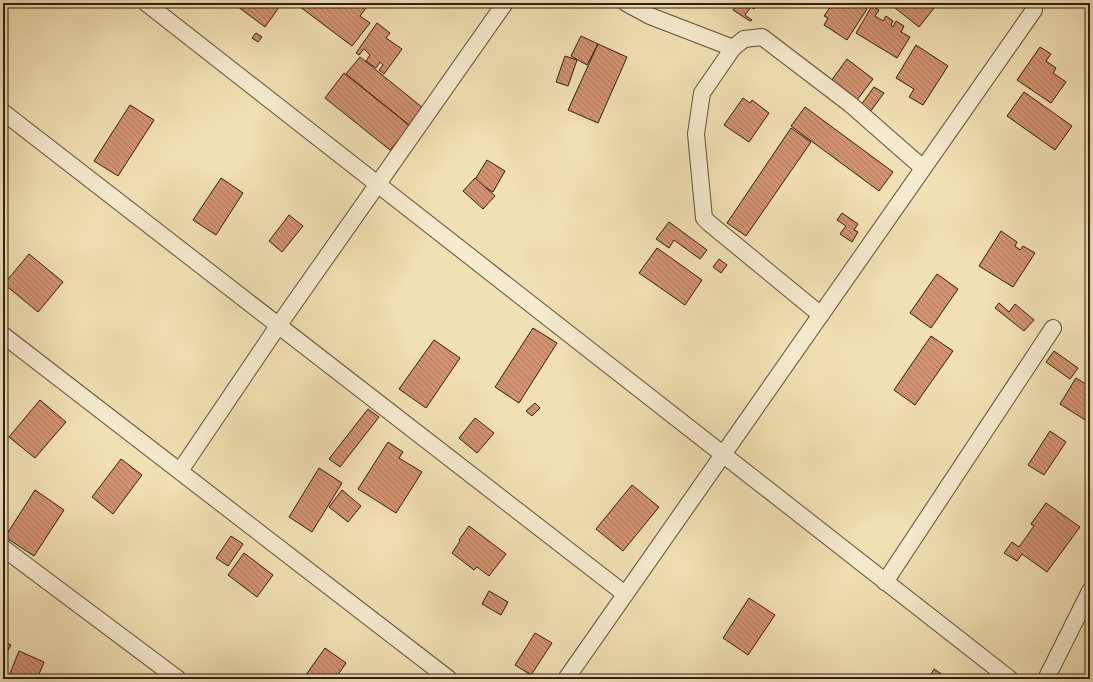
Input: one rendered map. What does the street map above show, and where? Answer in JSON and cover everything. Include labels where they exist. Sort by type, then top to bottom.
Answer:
[{"type":"street","points":[[146,3],[1010,679]]},
{"type":"street","points":[[180,471],[278,326],[505,3]]},
{"type":"street","points":[[626,3],[650,16],[733,48]]},
{"type":"street","points":[[566,679],[1034,10]]},
{"type":"street","points":[[821,315],[704,218],[696,134],[702,93],[733,48],[744,39],[762,37],[850,104],[924,168]]},
{"type":"street","points":[[3,112],[625,594]]},
{"type":"street","points":[[885,582],[1053,328]]},
{"type":"street","points":[[3,335],[449,679]]},
{"type":"street","points":[[3,548],[178,679]]},
{"type":"street","points":[[1046,679],[1090,591]]},
{"type":"building","points":[[239,3],[282,3],[265,27],[237,6]]},
{"type":"building","points":[[295,3],[359,3],[366,8],[360,16],[370,23],[352,46]]},
{"type":"building","points":[[738,3],[758,3],[754,9],[751,7],[745,15],[752,20],[750,21],[733,10]]},
{"type":"building","points":[[833,3],[848,3],[847,5],[850,6],[852,3],[860,3],[859,4],[867,9],[847,40],[824,25],[828,18],[824,16]]},
{"type":"building","points":[[897,3],[938,3],[919,27],[894,7]]},
{"type":"building","points":[[872,6],[879,10],[875,16],[883,21],[886,16],[893,21],[891,25],[893,27],[896,21],[904,26],[901,32],[910,37],[897,58],[856,33]]},
{"type":"building","points":[[377,23],[390,33],[386,38],[402,49],[384,74],[379,70],[383,65],[380,62],[376,68],[366,61],[370,55],[364,49],[359,55],[356,53]]},
{"type":"building","points":[[256,33],[262,37],[258,42],[252,38]]},
{"type":"building","points":[[581,36],[598,44],[587,65],[571,56]]},
{"type":"building","points":[[598,44],[627,57],[598,123],[568,110]]},
{"type":"building","points":[[916,45],[948,66],[923,105],[909,97],[914,89],[896,78]]},
{"type":"building","points":[[1040,47],[1051,54],[1046,61],[1056,68],[1053,73],[1066,82],[1051,103],[1017,80]]},
{"type":"building","points":[[565,56],[577,60],[568,86],[556,82]]},
{"type":"building","points":[[360,57],[423,108],[409,125],[346,74]]},
{"type":"building","points":[[847,59],[873,79],[857,100],[831,81]]},
{"type":"building","points":[[344,73],[410,126],[390,150],[325,98]]},
{"type":"building","points":[[874,87],[884,93],[870,112],[861,105]]},
{"type":"building","points":[[1024,92],[1072,126],[1055,150],[1007,116]]},
{"type":"building","points":[[743,98],[750,103],[752,100],[769,113],[749,142],[724,125]]},
{"type":"building","points":[[130,105],[154,120],[118,176],[94,161]]},
{"type":"building","points":[[805,107],[893,172],[879,191],[791,126]]},
{"type":"building","points":[[791,128],[811,142],[746,236],[727,223]]},
{"type":"building","points":[[487,160],[505,171],[493,192],[474,181]]},
{"type":"building","points":[[221,178],[243,193],[216,235],[193,220]]},
{"type":"building","points":[[475,178],[495,196],[483,209],[463,191]]},
{"type":"building","points":[[842,213],[858,224],[854,230],[858,232],[852,242],[840,234],[846,226],[837,220]]},
{"type":"building","points":[[289,215],[303,226],[282,252],[269,241]]},
{"type":"building","points":[[669,222],[707,250],[700,259],[674,240],[669,248],[656,239]]},
{"type":"building","points":[[1001,231],[1017,242],[1015,246],[1020,250],[1023,246],[1035,253],[1013,287],[979,266]]},
{"type":"building","points":[[657,248],[702,280],[685,305],[639,273]]},
{"type":"building","points":[[29,254],[63,282],[38,312],[4,284]]},
{"type":"building","points":[[719,259],[727,265],[721,273],[713,267]]},
{"type":"building","points":[[937,274],[958,289],[931,328],[910,313]]},
{"type":"building","points":[[999,303],[1009,312],[1015,304],[1034,320],[1024,331],[995,308]]},
{"type":"building","points":[[533,328],[557,343],[519,403],[495,387]]},
{"type":"building","points":[[931,336],[953,351],[915,405],[894,390]]},
{"type":"building","points":[[434,340],[460,358],[426,408],[399,389]]},
{"type":"building","points":[[1054,351],[1078,368],[1070,379],[1046,362]]},
{"type":"building","points":[[1076,378],[1090,387],[1090,423],[1060,404]]},
{"type":"building","points":[[40,400],[66,422],[35,458],[9,437]]},
{"type":"building","points":[[535,403],[540,408],[532,416],[526,411]]},
{"type":"building","points":[[368,409],[379,417],[340,467],[329,459]]},
{"type":"building","points":[[475,418],[494,433],[477,453],[459,438]]},
{"type":"building","points":[[1050,431],[1066,442],[1044,475],[1028,465]]},
{"type":"building","points":[[388,442],[403,452],[399,458],[422,472],[396,513],[358,489]]},
{"type":"building","points":[[121,459],[142,475],[113,514],[92,497]]},
{"type":"building","points":[[319,468],[342,483],[312,532],[289,517]]},
{"type":"building","points":[[632,485],[659,507],[623,551],[596,529]]},
{"type":"building","points":[[35,490],[64,510],[34,556],[5,537]]},
{"type":"building","points":[[342,490],[361,506],[348,522],[329,507]]},
{"type":"building","points":[[1046,503],[1080,527],[1047,572],[1022,554],[1017,561],[1004,553],[1012,542],[1019,547],[1034,526],[1031,524]]},
{"type":"building","points":[[469,526],[506,554],[489,576],[477,567],[474,570],[452,553]]},
{"type":"building","points":[[231,536],[243,544],[228,566],[216,558]]},
{"type":"building","points":[[244,553],[273,575],[257,597],[228,575]]},
{"type":"building","points":[[489,591],[508,602],[501,615],[482,604]]},
{"type":"building","points":[[749,598],[775,615],[748,655],[723,638]]},
{"type":"building","points":[[535,633],[552,643],[531,675],[515,665]]},
{"type":"building","points":[[3,641],[11,645],[3,660]]},
{"type":"building","points":[[325,648],[346,663],[335,679],[303,679]]},
{"type":"building","points":[[19,651],[44,662],[37,679],[16,679],[9,676]]},
{"type":"building","points":[[934,669],[949,679],[928,679]]}]
